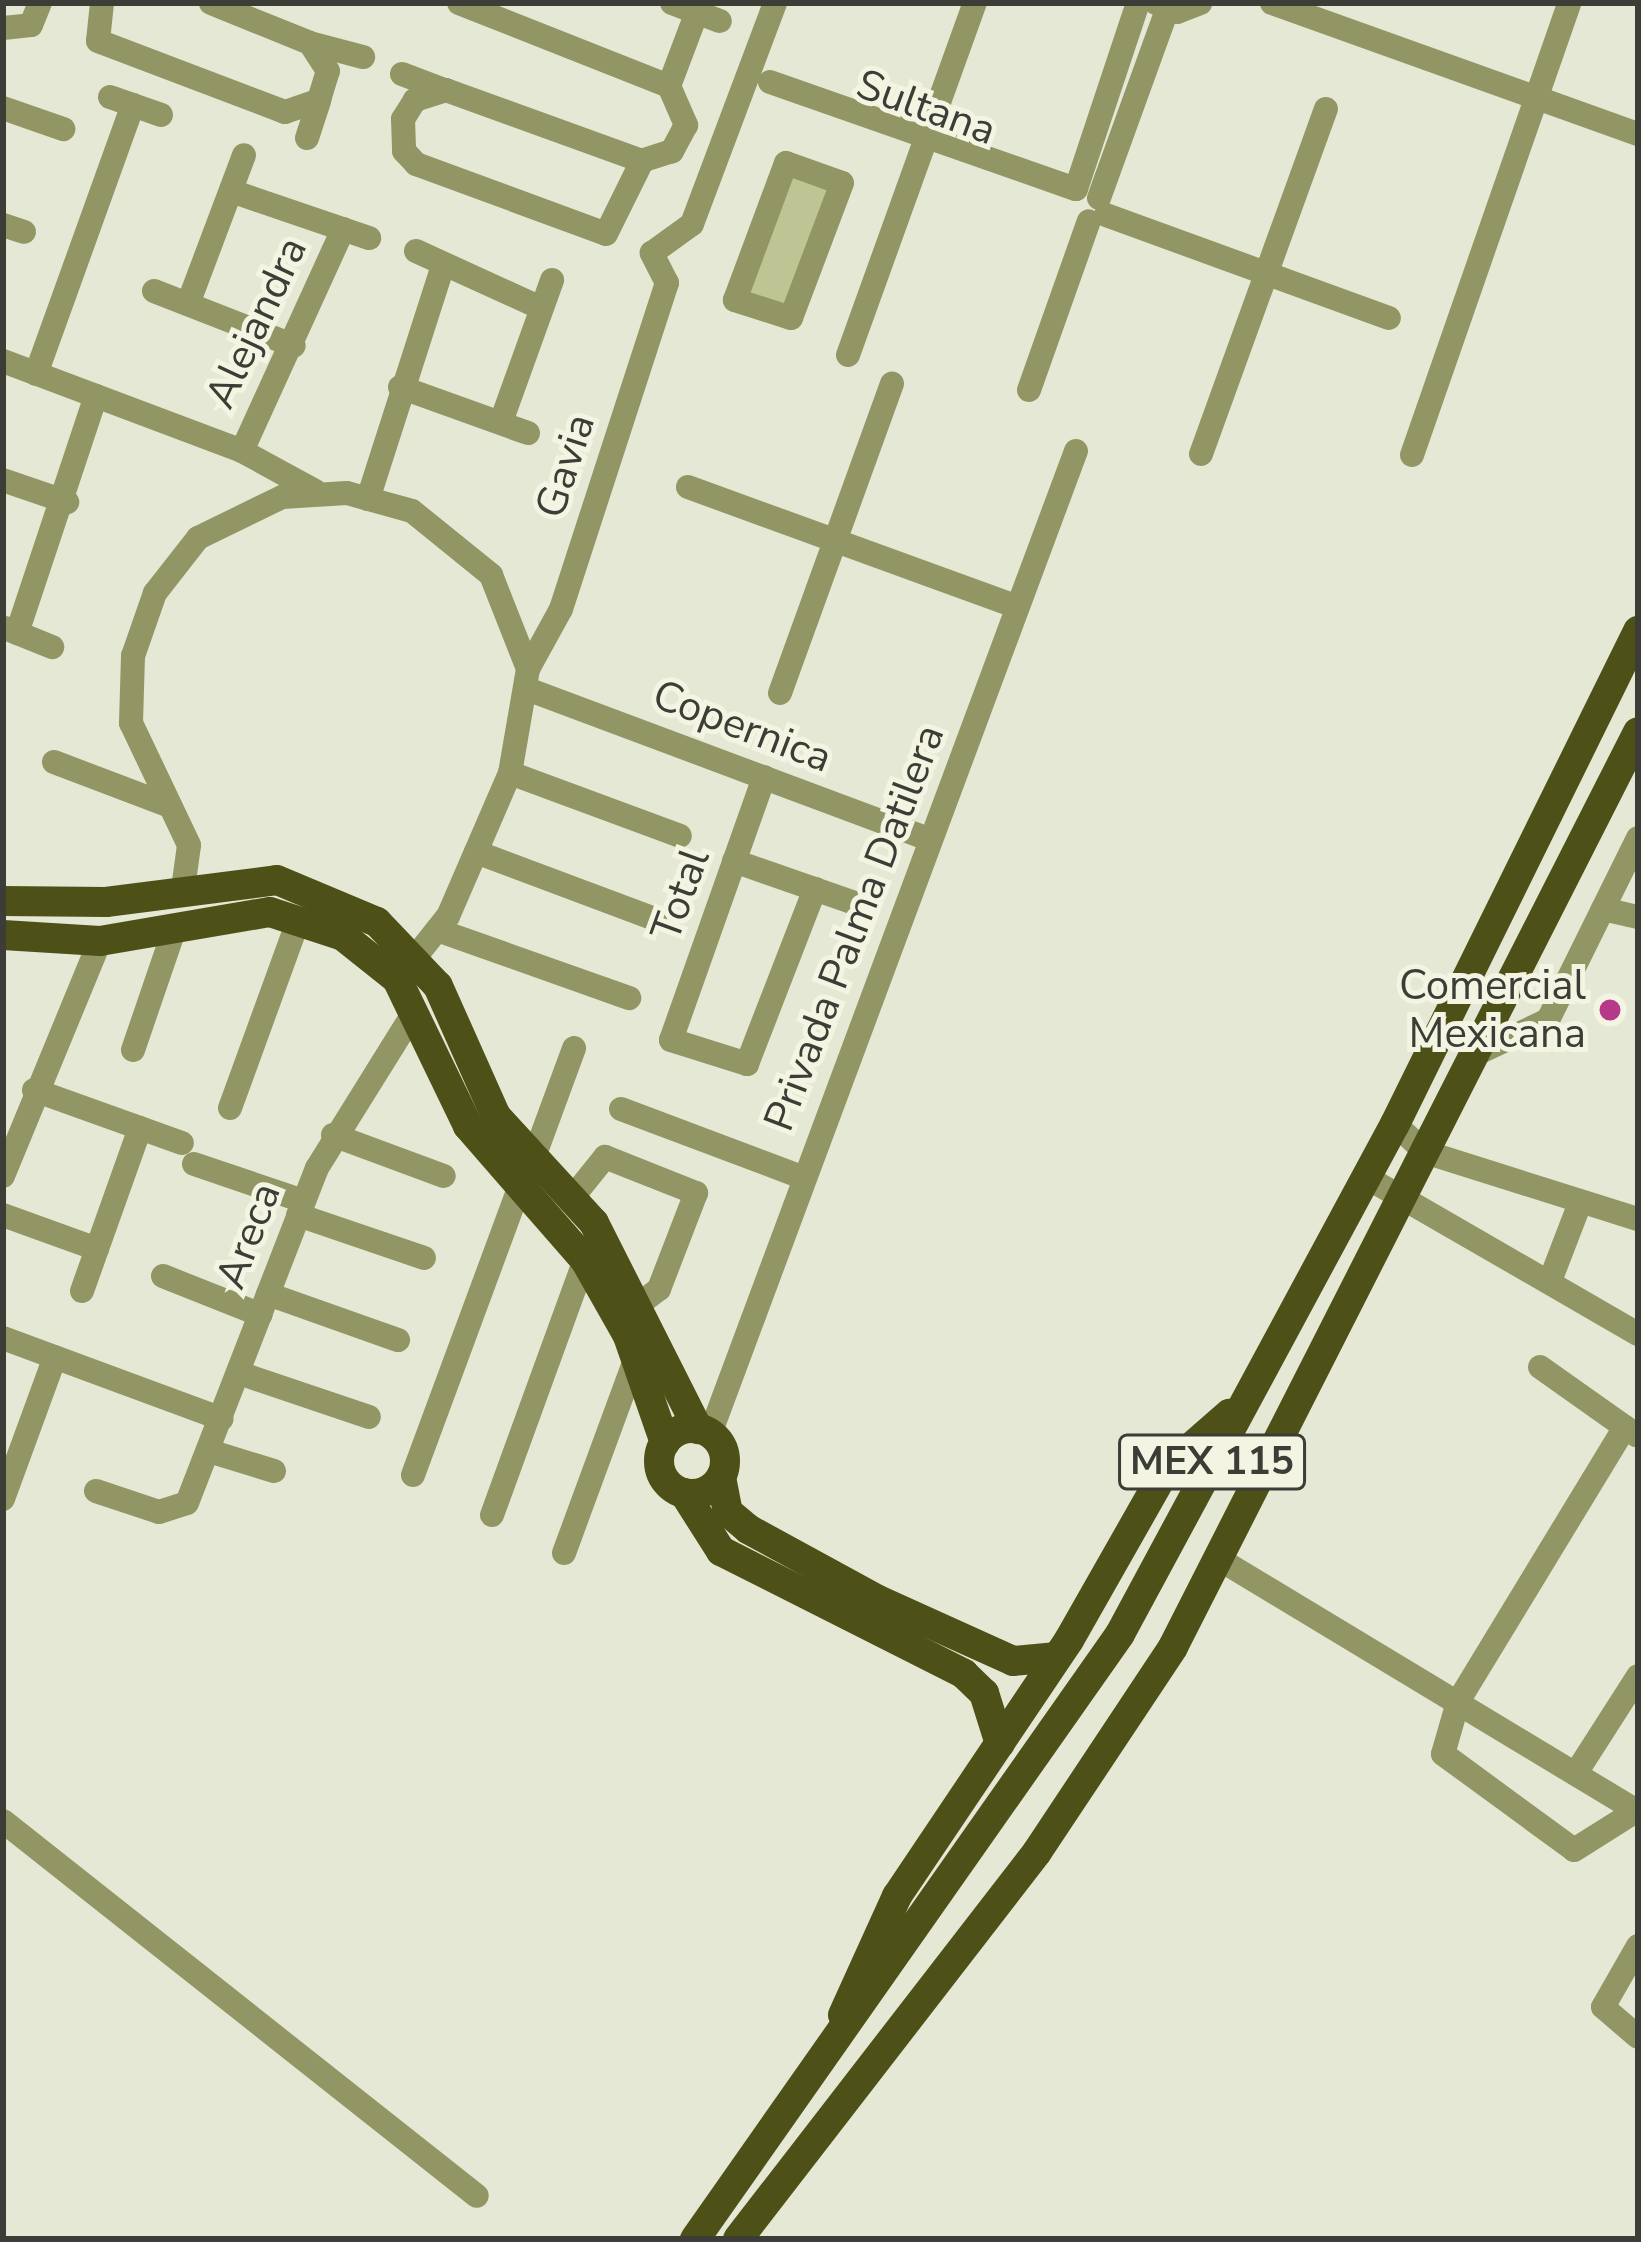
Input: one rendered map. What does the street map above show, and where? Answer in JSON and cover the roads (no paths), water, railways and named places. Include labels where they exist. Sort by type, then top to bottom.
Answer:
[{"type":"main road","name":"MEX 115","points":[[695,2239],[1120,1634],[1395,1124],[1638,631]]},
{"type":"main road","name":"MEX 115","points":[[738,2239],[1037,1852],[1219,1558],[1474,1055],[1628,775],[1638,732]]},
{"type":"main road","points":[[3,901],[277,880],[333,897],[407,968],[482,1096],[572,1198],[641,1302],[704,1431],[724,1453],[721,1477],[728,1512],[815,1566],[1012,1661],[1057,1658]]},
{"type":"main road","points":[[3,935],[100,941],[175,927],[299,918],[407,968]]},
{"type":"main road","points":[[407,968],[414,1012],[468,1126],[585,1260],[636,1357],[665,1443],[662,1473],[684,1493],[721,1550],[964,1674],[984,1693],[1000,1744]]},
{"type":"main road","points":[[837,2035],[887,1915],[1057,1658],[1166,1469],[1247,1398]]},
{"type":"main road","points":[[665,1443],[704,1431]]},
{"type":"main road","points":[[684,1493],[721,1477]]},
{"type":"street","points":[[3,28],[32,25],[40,3]]},
{"type":"street","points":[[101,3],[91,37],[285,112],[319,100]]},
{"type":"street","points":[[211,3],[310,43],[363,57]]},
{"type":"street","points":[[437,3],[463,8],[669,86]]},
{"type":"street","points":[[672,3],[708,16],[669,86],[683,135]]},
{"type":"street","points":[[683,135],[721,148],[757,83],[775,3]]},
{"type":"street","points":[[848,356],[975,3]]},
{"type":"street","points":[[1153,7],[1200,3]]},
{"type":"street","points":[[1274,3],[1534,100],[1638,151]]},
{"type":"street","points":[[1412,455],[1569,3]]},
{"type":"street","points":[[925,143],[1076,189],[1153,7]]},
{"type":"street","points":[[1029,390],[1094,210],[1153,7]]},
{"type":"street","points":[[307,138],[328,70],[310,43]]},
{"type":"street","points":[[402,74],[642,160]]},
{"type":"street","name":"Sultana","points":[[757,83],[1389,318]]},
{"type":"street","points":[[385,167],[415,100],[446,90]]},
{"type":"street","points":[[36,374],[122,101],[161,116]]},
{"type":"street","points":[[3,108],[63,129]]},
{"type":"street","points":[[1201,454],[1326,110]]},
{"type":"street","points":[[1568,114],[1638,134]]},
{"type":"street","points":[[401,137],[416,164],[614,234],[642,160],[683,135]]},
{"type":"street","name":"Gavia","points":[[528,679],[561,609],[667,283],[652,253],[682,230],[721,148]]},
{"type":"street","points":[[188,304],[244,155]]},
{"type":"street","points":[[787,163],[838,181],[791,318],[735,300],[787,163]]},
{"type":"street","points":[[231,191],[369,238]]},
{"type":"street","name":"Alejandra","points":[[242,451],[343,229]]},
{"type":"street","points":[[416,251],[441,272],[541,308]]},
{"type":"street","points":[[368,499],[400,387],[441,272]]},
{"type":"street","points":[[501,422],[552,280]]},
{"type":"street","points":[[154,291],[293,346]]},
{"type":"street","points":[[3,361],[242,451],[315,491],[412,511],[468,549],[508,604],[528,679],[509,773],[437,930],[407,968]]},
{"type":"street","points":[[781,693],[892,384]]},
{"type":"street","points":[[400,387],[527,433]]},
{"type":"street","points":[[52,647],[10,630],[67,502],[96,396]]},
{"type":"street","name":"Privada Palma Datilera","points":[[704,1431],[1076,451]]},
{"type":"street","points":[[3,480],[67,502]]},
{"type":"street","points":[[688,487],[1017,607]]},
{"type":"street","points":[[183,889],[189,845],[131,723],[141,624],[198,538],[315,491]]},
{"type":"street","name":"Copernica","points":[[528,679],[930,840]]},
{"type":"street","points":[[54,762],[170,806]]},
{"type":"street","points":[[509,773],[680,836]]},
{"type":"street","name":"Total","points":[[764,777],[663,1045],[747,1064],[815,889]]},
{"type":"street","points":[[1474,1055],[1548,1020],[1638,838]]},
{"type":"street","points":[[476,852],[655,919]]},
{"type":"street","points":[[734,861],[852,902]]},
{"type":"street","points":[[1603,909],[1638,917]]},
{"type":"street","points":[[230,1108],[299,918]]},
{"type":"street","points":[[133,1050],[175,927]]},
{"type":"street","points":[[437,930],[628,998]]},
{"type":"street","points":[[3,1176],[34,1090],[100,941]]},
{"type":"street","name":"Areca","points":[[96,1491],[159,1511],[188,1503],[300,1208],[333,1136],[414,1012]]},
{"type":"street","points":[[534,1157],[574,1048]]},
{"type":"street","points":[[34,1090],[140,1128],[300,1208],[424,1258]]},
{"type":"street","points":[[621,1109],[802,1178]]},
{"type":"street","points":[[1395,1124],[1425,1152],[1638,1219]]},
{"type":"street","points":[[82,1291],[140,1128]]},
{"type":"street","points":[[333,1136],[444,1177]]},
{"type":"street","points":[[572,1198],[604,1157],[696,1192],[659,1289],[641,1302]]},
{"type":"street","points":[[1366,1177],[1404,1191],[1638,1334]]},
{"type":"street","points":[[413,1474],[519,1189]]},
{"type":"street","points":[[1550,1281],[1580,1203]]},
{"type":"street","points":[[3,1215],[97,1249]]},
{"type":"street","points":[[492,1515],[585,1260]]},
{"type":"street","points":[[163,1276],[398,1340]]},
{"type":"street","points":[[3,1338],[222,1420]]},
{"type":"street","points":[[3,1498],[55,1357]]},
{"type":"street","points":[[564,1553],[636,1357]]},
{"type":"street","points":[[1219,1558],[1458,1702],[1576,1773],[1637,1811],[1574,1850],[1449,1767],[1458,1702],[1631,1431],[1540,1367]]},
{"type":"street","points":[[239,1372],[369,1417]]},
{"type":"street","points":[[209,1451],[274,1471]]},
{"type":"street","points":[[1576,1773],[1638,1676]]},
{"type":"street","points":[[3,1821],[477,2196]]},
{"type":"street","points":[[1636,1940],[1603,2007],[1638,2037]]},
{"type":"place","name":"Comercial Mexicana","points":[[1610,1010]]}]
